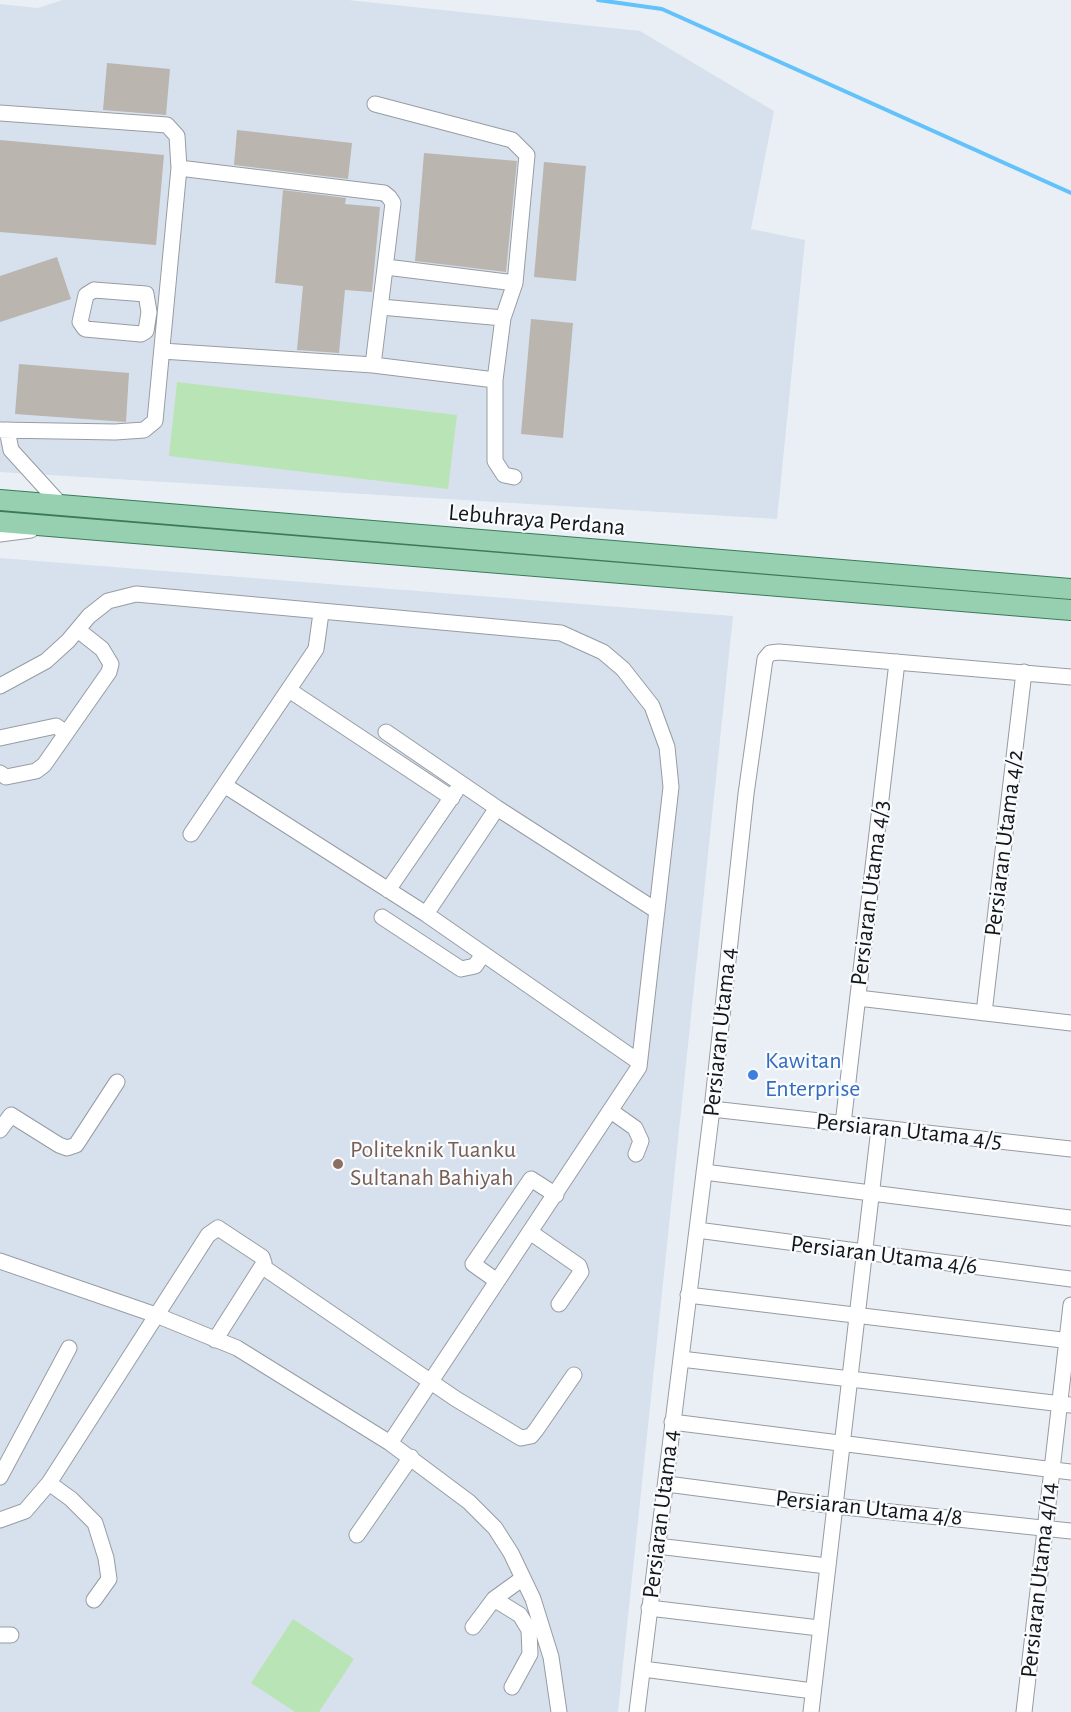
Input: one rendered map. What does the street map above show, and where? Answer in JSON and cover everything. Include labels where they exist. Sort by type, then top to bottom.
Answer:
[{"type":"main road","name":"Lebuhraya Perdana","points":[[0,500],[1071,589]]},
{"type":"main road","points":[[0,509],[41,504]]},
{"type":"main road","name":"Lebuhraya Perdana","points":[[0,522],[1071,610]]},
{"type":"street","points":[[375,104],[512,140],[527,154],[515,283],[502,318],[495,380],[495,461],[504,475],[514,477]]},
{"type":"street","points":[[0,113],[168,125],[177,136],[179,168],[155,421],[150,428],[115,432],[3,430],[11,450],[61,505]]},
{"type":"street","points":[[179,168],[384,193],[393,203],[373,365]]},
{"type":"street","points":[[386,267],[515,283]]},
{"type":"street","points":[[94,290],[146,294],[149,312],[146,331],[141,334],[85,329],[80,322],[86,295],[94,290]]},
{"type":"street","points":[[381,307],[502,318]]},
{"type":"street","points":[[149,312],[165,312]]},
{"type":"street","points":[[162,351],[373,365],[495,380]]},
{"type":"street","points":[[0,534],[55,526]]},
{"type":"street","points":[[0,686],[46,661],[89,616],[108,601],[136,594],[321,613],[561,633],[596,648],[623,669],[652,706],[666,747],[671,775],[639,1067],[390,1443]]},
{"type":"street","points":[[191,834],[316,649],[320,638],[321,613]]},
{"type":"street","points":[[0,773],[6,777],[36,771],[44,765],[109,672],[111,664],[102,649],[78,630]]},
{"type":"street","name":"Persiaran Utama 4","points":[[637,1712],[712,1109],[746,794],[765,659],[770,653],[779,652],[1071,677]]},
{"type":"street","name":"Persiaran Utama 4/3","points":[[843,1124],[897,662]]},
{"type":"street","name":"Persiaran Utama 4/2","points":[[984,1013],[1023,672]]},
{"type":"street","points":[[289,690],[452,798]]},
{"type":"street","points":[[0,738],[56,726],[66,733]]},
{"type":"street","points":[[386,732],[497,808],[657,911]]},
{"type":"street","points":[[388,890],[461,783]]},
{"type":"street","points":[[224,785],[426,914],[639,1062]]},
{"type":"street","points":[[426,914],[497,808]]},
{"type":"street","points":[[382,917],[461,969],[475,966],[483,954]]},
{"type":"street","points":[[858,998],[1071,1023]]},
{"type":"street","points":[[0,1130],[11,1114],[67,1148],[76,1144],[117,1082]]},
{"type":"street","name":"Persiaran Utama 4/5","points":[[712,1109],[1071,1149]]},
{"type":"street","points":[[611,1111],[635,1128],[641,1141],[636,1154]]},
{"type":"street","points":[[811,1712],[879,1128]]},
{"type":"street","points":[[704,1173],[1071,1218]]},
{"type":"street","points":[[497,1281],[473,1264],[531,1179],[556,1195]]},
{"type":"street","points":[[0,1520],[25,1511],[49,1483],[208,1235],[218,1228],[262,1257],[263,1267],[215,1340]]},
{"type":"street","name":"Persiaran Utama 4/6","points":[[697,1230],[1071,1279]]},
{"type":"street","points":[[530,1232],[576,1262],[581,1272],[559,1304]]},
{"type":"street","points":[[0,1261],[156,1314],[259,1359],[411,1457],[469,1502],[495,1528],[523,1578],[541,1622],[551,1658],[559,1712]]},
{"type":"street","points":[[263,1267],[431,1381],[521,1438],[531,1436],[574,1375]]},
{"type":"street","points":[[688,1295],[1069,1340]]},
{"type":"street","name":"Persiaran Utama 4/14","points":[[1024,1712],[1051,1470],[1065,1405],[1071,1305]]},
{"type":"street","points":[[0,1477],[69,1348]]},
{"type":"street","points":[[681,1359],[1065,1405]]},
{"type":"street","points":[[672,1422],[1071,1472]]},
{"type":"street","points":[[357,1535],[411,1457]]},
{"type":"street","points":[[49,1483],[71,1499],[95,1524],[106,1558],[109,1579],[94,1600]]},
{"type":"street","name":"Persiaran Utama 4/8","points":[[667,1484],[835,1506],[1071,1531]]},
{"type":"street","points":[[657,1546],[827,1566]]},
{"type":"street","points":[[473,1627],[494,1599],[523,1578]]},
{"type":"street","points":[[494,1599],[520,1616],[529,1630],[530,1654],[512,1687]]},
{"type":"street","points":[[649,1608],[819,1628]]},
{"type":"street","points":[[643,1669],[813,1691]]},
{"type":"shaded area","points":[[62,0],[348,0],[640,31],[774,111],[751,229],[805,240],[777,519],[0,472],[0,4],[38,8]]},
{"type":"shaded area","name":"Politeknik Tuanku Sultanah Bahiyah","points":[[0,558],[733,616],[618,1712],[0,1712]]},
{"type":"green space","points":[[177,382],[457,415],[448,489],[169,456]]},
{"type":"green space","points":[[293,1619],[354,1659],[319,1712],[295,1712],[251,1683]]},
{"type":"building","points":[[107,63],[170,69],[166,115],[103,110]]},
{"type":"building","points":[[237,130],[352,143],[348,179],[234,165]]},
{"type":"building","points":[[0,140],[164,155],[156,245],[0,232]]},
{"type":"building","points":[[424,153],[517,161],[506,272],[415,261]]},
{"type":"building","points":[[544,162],[586,166],[576,281],[534,277]]},
{"type":"building","points":[[283,190],[346,198],[345,204],[380,207],[372,292],[345,290],[339,353],[297,350],[303,286],[275,283]]},
{"type":"building","points":[[57,257],[71,299],[0,322],[0,276]]},
{"type":"building","points":[[531,319],[573,323],[563,438],[521,434]]},
{"type":"building","points":[[19,364],[129,373],[126,422],[15,414]]},
{"type":"waterway","points":[[598,0],[662,9],[1071,193]]},
{"type":"place","name":"Kawitan Enterprise","points":[[753,1075]]},
{"type":"place","name":"Politeknik Tuanku Sultanah Bahiyah","points":[[338,1164]]}]
